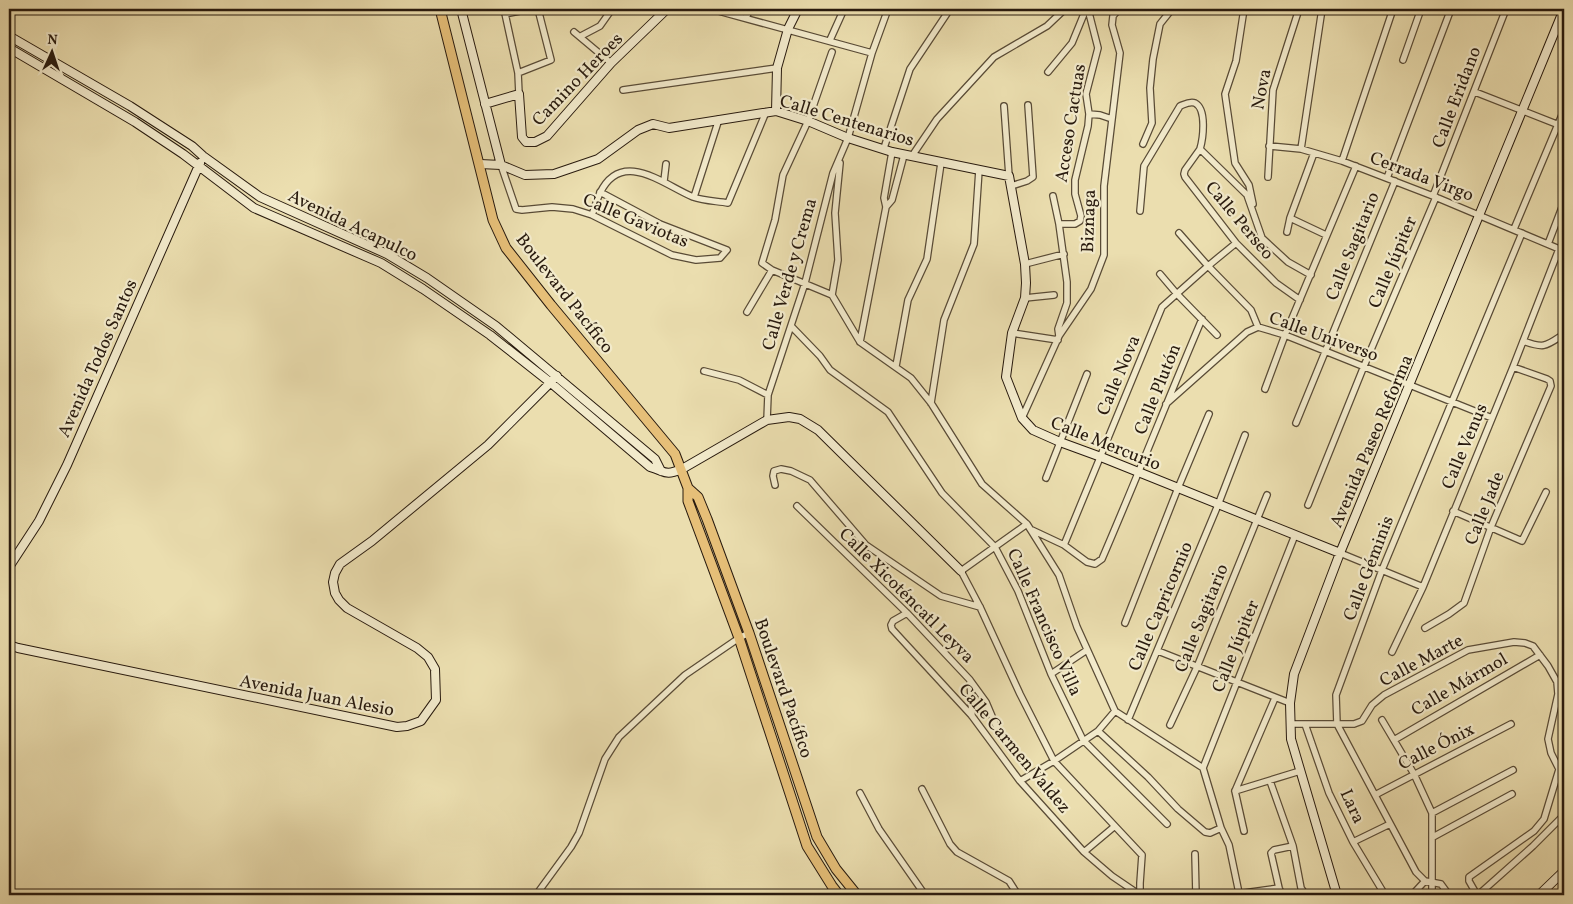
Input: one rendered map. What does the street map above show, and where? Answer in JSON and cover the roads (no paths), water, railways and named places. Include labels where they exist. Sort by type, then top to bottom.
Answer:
[{"type":"main road","name":"Boulevard Pacífico","points":[[440,9],[493,220],[506,248],[675,454],[688,488],[688,501],[739,638],[807,846],[839,895]]},
{"type":"main road","name":"Boulevard Pacífico","points":[[688,488],[698,497],[749,633],[817,837],[836,869],[857,895]]},
{"type":"street","points":[[461,9],[501,165]]},
{"type":"street","points":[[485,104],[519,94],[518,73],[504,12],[530,9]]},
{"type":"street","points":[[518,73],[551,60],[538,9]]},
{"type":"street","points":[[581,36],[600,26],[612,9]]},
{"type":"street","name":"Camino Heroes","points":[[519,94],[522,137],[526,142],[535,142],[547,136],[611,63],[667,9]]},
{"type":"street","points":[[711,9],[872,53]]},
{"type":"street","points":[[746,18],[750,9]]},
{"type":"street","points":[[776,111],[777,68],[788,29],[798,9]]},
{"type":"street","points":[[830,40],[844,9]]},
{"type":"street","name":"Calle Verde y Crema","points":[[767,420],[768,395],[805,283],[833,173],[848,138],[872,53],[888,9]]},
{"type":"street","points":[[884,148],[910,69],[948,12],[952,9]]},
{"type":"street","points":[[886,207],[892,200],[908,155],[936,118],[994,57],[1047,26],[1065,9]]},
{"type":"street","points":[[1048,72],[1072,43],[1087,9]]},
{"type":"street","name":"Acceso Cactuas","points":[[1059,224],[1075,224],[1080,221],[1081,216],[1075,194],[1076,180],[1088,126],[1089,114],[1086,94],[1098,48],[1087,9]]},
{"type":"street","name":"Biznaga","points":[[1022,418],[1058,338],[1091,289],[1104,254],[1104,186],[1120,53],[1112,24],[1113,16],[1119,9]]},
{"type":"street","points":[[1142,144],[1152,122],[1150,88],[1160,24],[1172,9]]},
{"type":"street","points":[[1244,9],[1236,61],[1225,94],[1235,163],[1249,184],[1256,221]]},
{"type":"street","name":"Nova","points":[[1268,177],[1273,90],[1299,9]]},
{"type":"street","points":[[1301,149],[1322,9]]},
{"type":"street","points":[[1342,161],[1393,9]]},
{"type":"street","points":[[1403,60],[1421,9]]},
{"type":"street","points":[[1387,178],[1451,9]]},
{"type":"street","name":"Calle Eridano","points":[[1435,197],[1506,9]]},
{"type":"street","name":"Avenida Paseo Reforma","points":[[1337,895],[1291,740],[1290,704],[1294,674],[1340,554],[1564,9]]},
{"type":"street","points":[[574,32],[611,63]]},
{"type":"street","name":"Avenida Acapulco","points":[[9,36],[138,111],[192,146],[260,197],[386,254],[427,278],[496,326],[557,376],[655,459],[661,471]]},
{"type":"street","name":"Avenida Acapulco","points":[[9,48],[135,122],[183,154],[254,208],[381,264],[423,289],[490,335],[551,383],[650,467],[661,471]]},
{"type":"street","points":[[832,52],[808,121],[784,175],[775,220],[762,263],[772,270],[832,295],[860,342],[911,378],[931,402],[982,484],[1028,527],[1059,575],[1077,627],[1115,711],[1203,768],[1229,846],[1240,893]]},
{"type":"street","points":[[623,90],[777,68]]},
{"type":"street","points":[[1475,92],[1564,127]]},
{"type":"street","points":[[1140,211],[1144,166],[1180,106],[1188,102],[1194,103],[1200,107],[1202,116],[1204,134],[1200,149],[1247,195],[1262,238],[1288,262],[1311,275]]},
{"type":"street","points":[[1011,186],[1027,181],[1033,176],[1028,105]]},
{"type":"street","name":"Calle Mercurio","points":[[1004,106],[1009,176],[1025,264],[1026,283],[1025,298],[1012,333],[1006,377],[1022,418],[1033,430],[1060,442],[1424,587]]},
{"type":"street","points":[[1514,229],[1564,110]]},
{"type":"street","name":"Calle Centenarios","points":[[480,164],[501,165],[525,175],[554,174],[598,159],[638,130],[653,124],[669,128],[776,111],[892,152],[1009,176]]},
{"type":"street","points":[[592,214],[600,192],[608,180],[620,172],[632,170],[664,181],[694,197],[728,203],[766,112]]},
{"type":"street","points":[[1089,114],[1100,114],[1112,119]]},
{"type":"street","points":[[694,197],[719,119]]},
{"type":"street","name":"Cerrada Virgo","points":[[1269,146],[1301,149],[1342,161],[1480,215],[1562,250]]},
{"type":"street","name":"Calle Perseo","points":[[1200,149],[1185,170],[1185,178],[1236,242],[1276,283],[1300,300]]},
{"type":"street","points":[[860,342],[886,207],[884,198],[892,152]]},
{"type":"street","points":[[1287,232],[1290,218],[1314,153]]},
{"type":"street","points":[[832,295],[838,260],[835,213],[841,155]]},
{"type":"street","name":"Avenida Todos Santos","points":[[9,567],[39,522],[67,465],[203,156]]},
{"type":"street","points":[[896,366],[908,300],[927,259],[941,163]]},
{"type":"street","points":[[664,181],[666,164]]},
{"type":"street","name":"Calle Gaviotas","points":[[501,165],[516,209],[552,206],[592,214],[672,256],[696,260],[720,258],[727,250],[660,224],[600,192]]},
{"type":"street","points":[[1265,388],[1285,335],[1356,166]]},
{"type":"street","points":[[931,402],[944,320],[974,244],[979,170]]},
{"type":"street","name":"Calle Sagitario","points":[[1296,423],[1395,181]]},
{"type":"street","points":[[1012,333],[1058,338],[1058,330],[1067,303],[1067,282],[1064,254],[1053,196]]},
{"type":"street","name":"Calle Júpiter","points":[[1308,505],[1435,197]]},
{"type":"street","points":[[1548,244],[1564,202]]},
{"type":"street","points":[[1290,218],[1326,235]]},
{"type":"street","points":[[1179,233],[1251,310],[1258,328]]},
{"type":"street","name":"Calle Géminis","points":[[1425,881],[1416,872],[1337,724],[1336,695],[1382,570],[1522,233]]},
{"type":"street","name":"Calle Nova","points":[[1064,545],[1162,307],[1236,242]]},
{"type":"street","name":"Calle Venus","points":[[1392,652],[1424,587],[1523,341],[1562,250]]},
{"type":"street","points":[[1025,264],[1064,254]]},
{"type":"street","points":[[748,312],[772,270]]},
{"type":"street","points":[[1160,274],[1217,335]]},
{"type":"street","points":[[1025,298],[1054,295]]},
{"type":"street","name":"Calle Plutón","points":[[1028,527],[1064,545],[1087,562],[1095,564],[1102,559],[1202,319]]},
{"type":"street","name":"Calle Francisco Villa","points":[[792,327],[820,356],[830,370],[888,412],[942,493],[996,547],[1018,591],[1051,674],[1083,740],[1167,824]]},
{"type":"street","name":"Calle Universo","points":[[1166,404],[1247,332],[1258,328],[1285,335],[1492,418]]},
{"type":"street","points":[[1523,341],[1537,346],[1546,346],[1564,334]]},
{"type":"street","name":"Calle Jade","points":[[1425,628],[1464,603],[1490,527],[1550,386],[1550,382],[1547,379],[1513,367]]},
{"type":"street","points":[[704,370],[739,380],[768,395]]},
{"type":"street","points":[[1046,478],[1087,374]]},
{"type":"street","name":"Avenida Juan Alesio","points":[[9,645],[397,727],[421,721],[436,700],[435,669],[428,657],[417,648],[347,608],[335,593],[335,573],[340,564],[372,541],[488,445],[557,376]]},
{"type":"street","points":[[1125,623],[1209,414]]},
{"type":"street","points":[[661,471],[668,474],[682,469],[767,420],[789,416],[800,419],[818,430],[961,571],[1054,761],[1142,855],[1140,895]]},
{"type":"street","name":"Calle Capricornio","points":[[1128,720],[1218,505],[1245,435]]},
{"type":"street","points":[[774,485],[774,471],[781,469],[792,470],[810,480],[866,545],[941,596],[980,607]]},
{"type":"street","points":[[1454,511],[1522,541],[1546,492]]},
{"type":"street","name":"Calle Sagitario","points":[[1170,725],[1197,668],[1267,495]]},
{"type":"street","name":"Calle Xicoténcatl Leyva","points":[[797,506],[907,613],[970,680],[972,716]]},
{"type":"street","points":[[961,571],[1028,527]]},
{"type":"street","name":"Calle Júpiter","points":[[1203,768],[1295,535]]},
{"type":"street","name":"Calle Carmen Valdez","points":[[907,613],[893,621],[892,628],[972,716],[1020,781],[1084,852],[1112,876],[1140,895]]},
{"type":"street","points":[[536,895],[579,833],[605,759],[619,737],[685,675],[749,633]]},
{"type":"street","name":"Calle Marte","points":[[1290,724],[1354,724],[1362,721],[1372,704],[1384,695],[1468,650],[1514,642],[1525,643],[1533,646],[1557,682],[1558,694],[1548,739],[1551,753],[1559,769]]},
{"type":"street","points":[[1051,674],[1087,650]]},
{"type":"street","points":[[1158,651],[1290,704]]},
{"type":"street","name":"Calle Mármol","points":[[1394,740],[1540,655]]},
{"type":"street","points":[[970,680],[986,702],[997,728]]},
{"type":"street","points":[[1244,831],[1235,791],[1275,698]]},
{"type":"street","points":[[1020,781],[1054,761],[1098,731],[1115,711]]},
{"type":"street","points":[[1382,720],[1414,774],[1432,813],[1432,895]]},
{"type":"street","name":"Lara","points":[[1305,724],[1330,793],[1353,842],[1385,895]]},
{"type":"street","name":"Calle Ónix","points":[[1375,795],[1511,724]]},
{"type":"street","points":[[1098,731],[1148,777],[1178,809],[1205,832],[1210,833],[1222,828]]},
{"type":"street","points":[[1564,754],[1544,819],[1534,831],[1468,877],[1477,895],[1534,846],[1564,815]]},
{"type":"street","points":[[1432,813],[1513,770]]},
{"type":"street","points":[[1235,791],[1300,771]]},
{"type":"street","points":[[1270,781],[1293,846],[1301,888],[1306,895]]},
{"type":"street","points":[[922,789],[950,844],[957,852],[1009,881],[1018,895]]},
{"type":"street","points":[[860,792],[879,830],[925,895]]},
{"type":"street","points":[[1433,837],[1512,794]]},
{"type":"street","points":[[1353,842],[1390,824]]},
{"type":"street","points":[[1084,852],[1115,826]]},
{"type":"street","points":[[1526,837],[1534,846]]},
{"type":"street","points":[[1282,895],[1271,853],[1274,850],[1293,846]]},
{"type":"street","points":[[1195,854],[1196,895]]},
{"type":"street","points":[[1539,895],[1564,871]]},
{"type":"street","points":[[1412,895],[1425,881],[1440,884],[1449,895]]},
{"type":"street","points":[[1229,895],[1250,894],[1279,888]]}]
